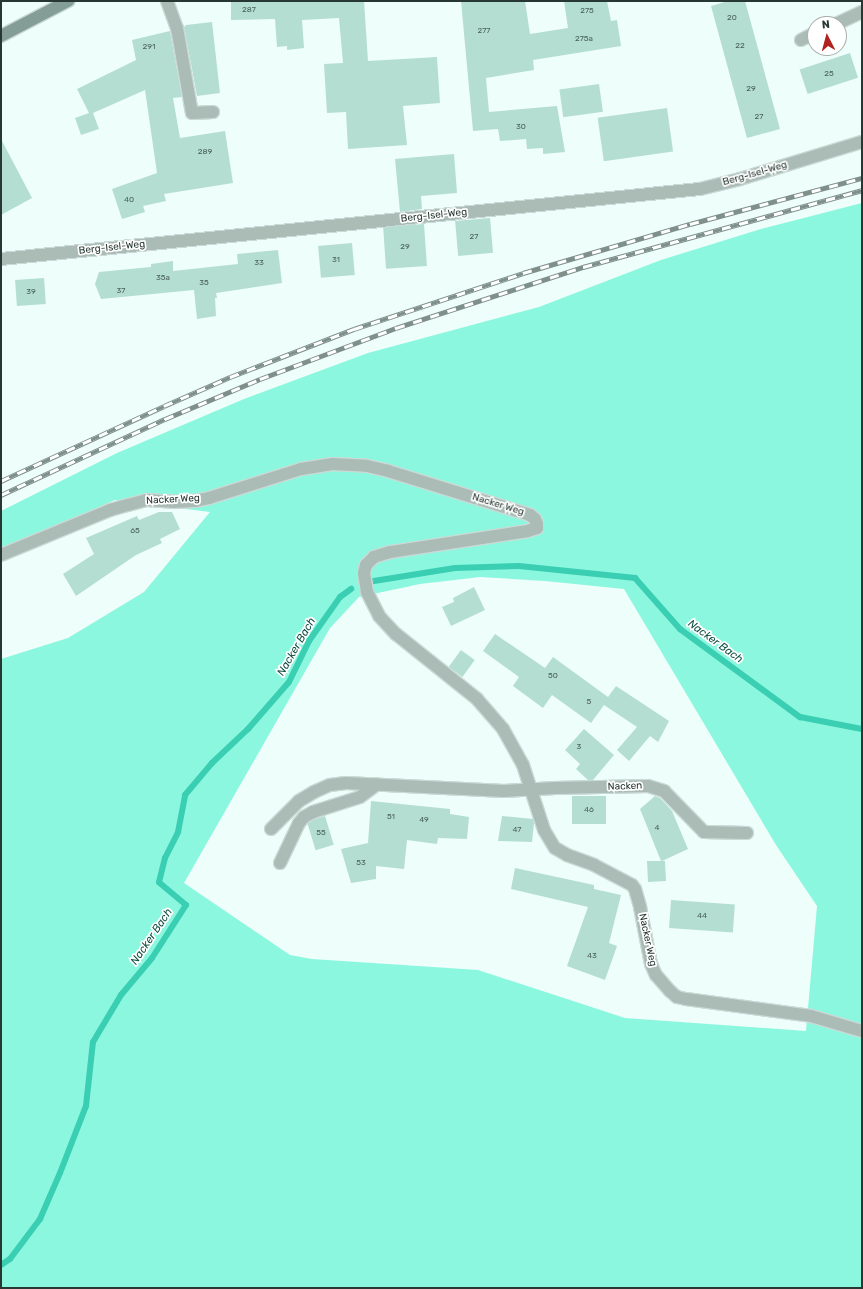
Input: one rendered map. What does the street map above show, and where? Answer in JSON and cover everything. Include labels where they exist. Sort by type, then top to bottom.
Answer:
[{"type":"main road","points":[[1,36],[68,1]]},
{"type":"street","points":[[167,1],[177,28],[192,113],[213,112]]},
{"type":"street","points":[[847,19],[862,12]]},
{"type":"street","points":[[801,40],[807,37]]},
{"type":"street","name":"Berg-Isel-Weg","points":[[1,260],[700,188],[740,179],[862,142]]},
{"type":"street","name":"Nacker Weg","points":[[1,555],[110,510],[133,503],[147,500],[172,502],[194,501],[301,469],[333,464],[367,466],[388,471],[530,515],[536,519],[537,528],[528,531],[382,554],[369,562],[364,573],[367,592],[378,616],[385,624],[477,699],[503,729],[513,745],[532,790],[548,840],[555,848],[567,855],[594,865],[632,885],[635,889],[651,964],[663,985],[677,997],[805,1015],[862,1032]]},
{"type":"street","points":[[271,829],[299,801],[314,792],[337,783],[496,791],[532,790]]},
{"type":"street","points":[[280,862],[299,823],[304,817],[313,812],[360,797],[377,784]]},
{"type":"street","name":"Nacken","points":[[532,790],[555,788],[654,787],[669,796],[704,832],[747,833]]},
{"type":"green space","points":[[862,203],[862,1288],[1,1288],[1,659],[68,638],[144,592],[210,512],[115,500],[1,549],[1,511],[117,453],[244,399],[368,353],[539,307],[661,260],[761,229]],"holes":[[[480,577],[545,581],[624,589],[776,845],[817,906],[806,1031],[625,1018],[478,970],[312,959],[290,955],[184,883],[330,628],[359,597],[420,584]]]},
{"type":"building","points":[[231,1],[364,1],[368,61],[437,57],[440,103],[403,106],[407,145],[348,149],[346,112],[327,113],[324,64],[343,63],[339,18],[302,20],[304,48],[287,50],[287,46],[277,47],[275,19],[231,20]]},
{"type":"building","points":[[461,1],[525,1],[530,34],[568,28],[564,1],[607,1],[611,21],[617,20],[621,46],[533,60],[534,70],[486,78],[489,112],[557,106],[565,152],[543,154],[543,148],[527,149],[526,139],[500,141],[498,129],[473,131]]},
{"type":"building","points":[[728,1],[745,1],[780,129],[747,138],[711,6]]},
{"type":"building","points":[[212,22],[220,93],[197,96],[184,27],[186,25]]},
{"type":"building","points":[[170,31],[182,97],[173,98],[180,138],[225,131],[233,183],[164,194],[166,201],[143,206],[145,212],[122,219],[112,189],[157,173],[145,90],[93,113],[99,129],[81,135],[75,118],[89,113],[77,89],[136,60],[132,40]]},
{"type":"building","points":[[850,53],[858,78],[808,94],[800,69],[841,56],[847,56],[847,54]]},
{"type":"building","points":[[599,84],[603,112],[563,117],[559,90]]},
{"type":"building","points":[[667,108],[673,152],[604,161],[598,118]]},
{"type":"building","points":[[1,139],[32,198],[1,215]]},
{"type":"building","points":[[454,154],[457,193],[421,196],[422,209],[400,212],[395,159]]},
{"type":"building","points":[[490,218],[493,253],[458,256],[455,221]]},
{"type":"building","points":[[424,224],[427,266],[386,269],[383,227]]},
{"type":"building","points":[[352,243],[355,275],[321,278],[318,246]]},
{"type":"building","points":[[278,250],[282,283],[216,293],[216,316],[197,319],[194,290],[101,299],[95,284],[99,272],[151,267],[151,264],[173,261],[173,271],[238,264],[237,254]]},
{"type":"building","points":[[44,278],[46,304],[17,306],[15,280]]},
{"type":"building","points":[[159,512],[172,512],[180,529],[160,539],[162,543],[136,555],[76,596],[63,574],[94,554],[86,538],[137,516],[139,520]]},
{"type":"building","points":[[474,587],[485,610],[451,626],[442,607],[454,602],[453,598]]},
{"type":"building","points":[[495,634],[545,668],[553,657],[608,697],[616,686],[669,721],[658,742],[650,736],[629,761],[617,750],[637,727],[604,705],[591,723],[552,695],[543,708],[513,686],[519,677],[483,651]]},
{"type":"building","points":[[461,650],[475,660],[462,677],[449,667]]},
{"type":"building","points":[[584,729],[614,755],[593,780],[588,780],[576,769],[580,764],[565,750]]},
{"type":"building","points":[[572,796],[606,796],[606,824],[572,824]]},
{"type":"building","points":[[655,796],[660,798],[672,811],[688,849],[662,861],[665,861],[666,881],[648,882],[647,861],[661,861],[640,809]]},
{"type":"building","points":[[371,801],[450,809],[450,814],[469,817],[467,839],[438,838],[437,844],[407,840],[404,869],[376,866],[376,879],[351,883],[341,849],[368,843]]},
{"type":"building","points":[[325,816],[334,845],[316,850],[307,822]]},
{"type":"building","points":[[502,816],[533,819],[532,842],[498,841]]},
{"type":"building","points":[[515,868],[594,885],[594,889],[621,895],[609,943],[617,946],[605,980],[567,966],[588,907],[511,889]]},
{"type":"building","points":[[671,900],[735,904],[733,932],[669,928]]},
{"type":"waterway","name":"Nacker Bach","points":[[374,581],[455,568],[519,566],[635,578],[680,629],[800,717],[862,729]]},
{"type":"waterway","name":"Nacker Bach","points":[[1,1265],[10,1259],[40,1219],[60,1173],[86,1106],[93,1042],[121,995],[152,958],[186,905],[159,882],[165,858],[178,832],[185,795],[212,763],[248,729],[289,682],[309,641],[340,597],[351,589]]},
{"type":"railway","points":[[1,481],[230,377],[354,329],[523,273],[690,224],[862,178]]},
{"type":"railway","points":[[1,495],[165,419],[260,379],[396,328],[583,267],[862,190]]}]
